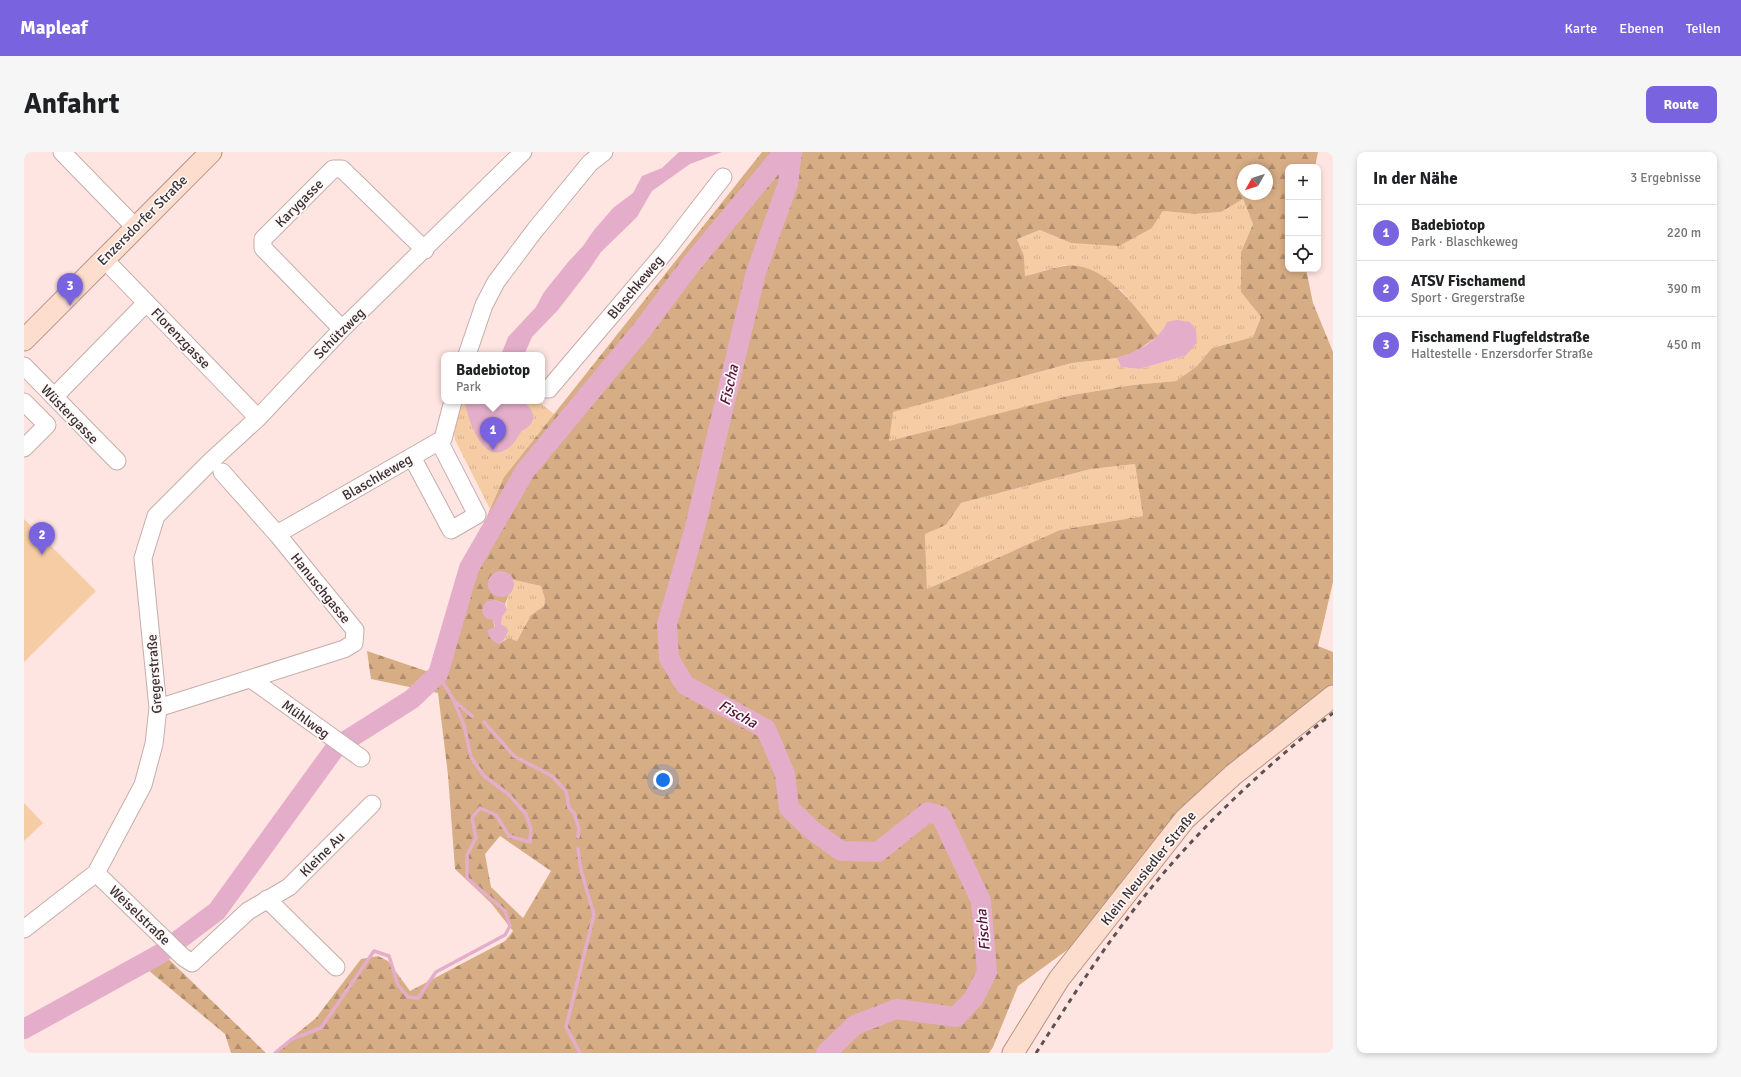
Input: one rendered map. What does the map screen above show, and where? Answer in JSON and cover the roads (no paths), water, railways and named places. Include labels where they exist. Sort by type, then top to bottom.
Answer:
[{"type":"main road","name":"Enzersdorfer Straße","points":[[24,340],[210,152]]},
{"type":"main road","name":"Klein Neusiedler Straße","points":[[1013,1053],[1059,979],[1185,819],[1233,775],[1333,696]]},
{"type":"street","points":[[62,152],[135,227]]},
{"type":"street","points":[[468,352],[484,305],[496,282],[534,230],[590,163],[604,152]]},
{"type":"street","name":"Schützweg","points":[[156,516],[211,460],[258,418],[342,329],[424,250],[512,156]]},
{"type":"street","name":"Karygasse","points":[[342,329],[263,248],[263,239],[333,169],[342,169],[424,250]]},
{"type":"street","name":"Blaschkeweg","points":[[548,387],[665,252],[723,177]]},
{"type":"street","name":"Florenzgasse","points":[[104,259],[258,418]]},
{"type":"street","points":[[54,397],[146,303]]},
{"type":"street","name":"Wüstergasse","points":[[24,366],[116,461]]},
{"type":"street","points":[[24,402],[47,425],[24,448]]},
{"type":"street","points":[[412,457],[450,530],[477,515],[439,441],[443,439],[452,404]]},
{"type":"street","name":"Blaschkeweg","points":[[277,534],[439,441]]},
{"type":"street","name":"Hanuschgasse","points":[[158,708],[344,649],[354,643],[355,630],[277,534],[222,472]]},
{"type":"street","name":"Gregerstraße","points":[[24,929],[96,874],[143,785],[154,744],[158,708],[143,558],[156,516]]},
{"type":"street","name":"Mühlweg","points":[[251,679],[361,758]]},
{"type":"street","name":"Kleine Au","points":[[183,957],[192,963],[248,911],[289,887],[372,804]]},
{"type":"street","name":"Weiselstraße","points":[[96,874],[183,957]]},
{"type":"street","points":[[267,899],[336,967]]},
{"type":"waterway","points":[[24,1029],[160,954],[217,911],[336,747],[412,699],[438,674],[469,568],[525,471],[642,330],[692,263],[784,152]]},
{"type":"waterway","name":"Fischa","points":[[792,152],[788,184],[756,272],[694,531],[667,624],[669,658],[685,685],[766,729],[785,774],[789,808],[812,830],[841,851],[878,852],[928,812],[941,816],[981,901],[987,972],[974,998],[956,1017],[896,1009],[855,1025],[826,1053]]},
{"type":"waterway","points":[[275,1053],[292,1039],[321,1028],[374,951],[389,956],[398,985],[408,997],[418,998],[436,972],[505,935],[510,926],[505,911],[467,878],[467,855],[476,838],[472,818],[480,808],[496,815],[509,836],[530,842],[531,829],[526,814],[508,794],[484,776],[471,757],[464,725],[453,699],[438,674]]},
{"type":"waterway","points":[[453,700],[472,716]]},
{"type":"waterway","points":[[484,722],[514,756],[552,776],[566,791],[569,808],[574,813],[579,828],[578,837]]},
{"type":"waterway","points":[[578,849],[581,870],[594,915],[566,1027],[580,1053]]},
{"type":"railway","points":[[1036,1053],[1114,936],[1172,863],[1249,784],[1333,713]]},
{"type":"place","name":"Fischamend Flugfeldstraße","points":[[70,306]]},
{"type":"place","name":"Badebiotop","points":[[493,450]]},
{"type":"place","name":"ATSV Fischamend","points":[[42,555]]}]
